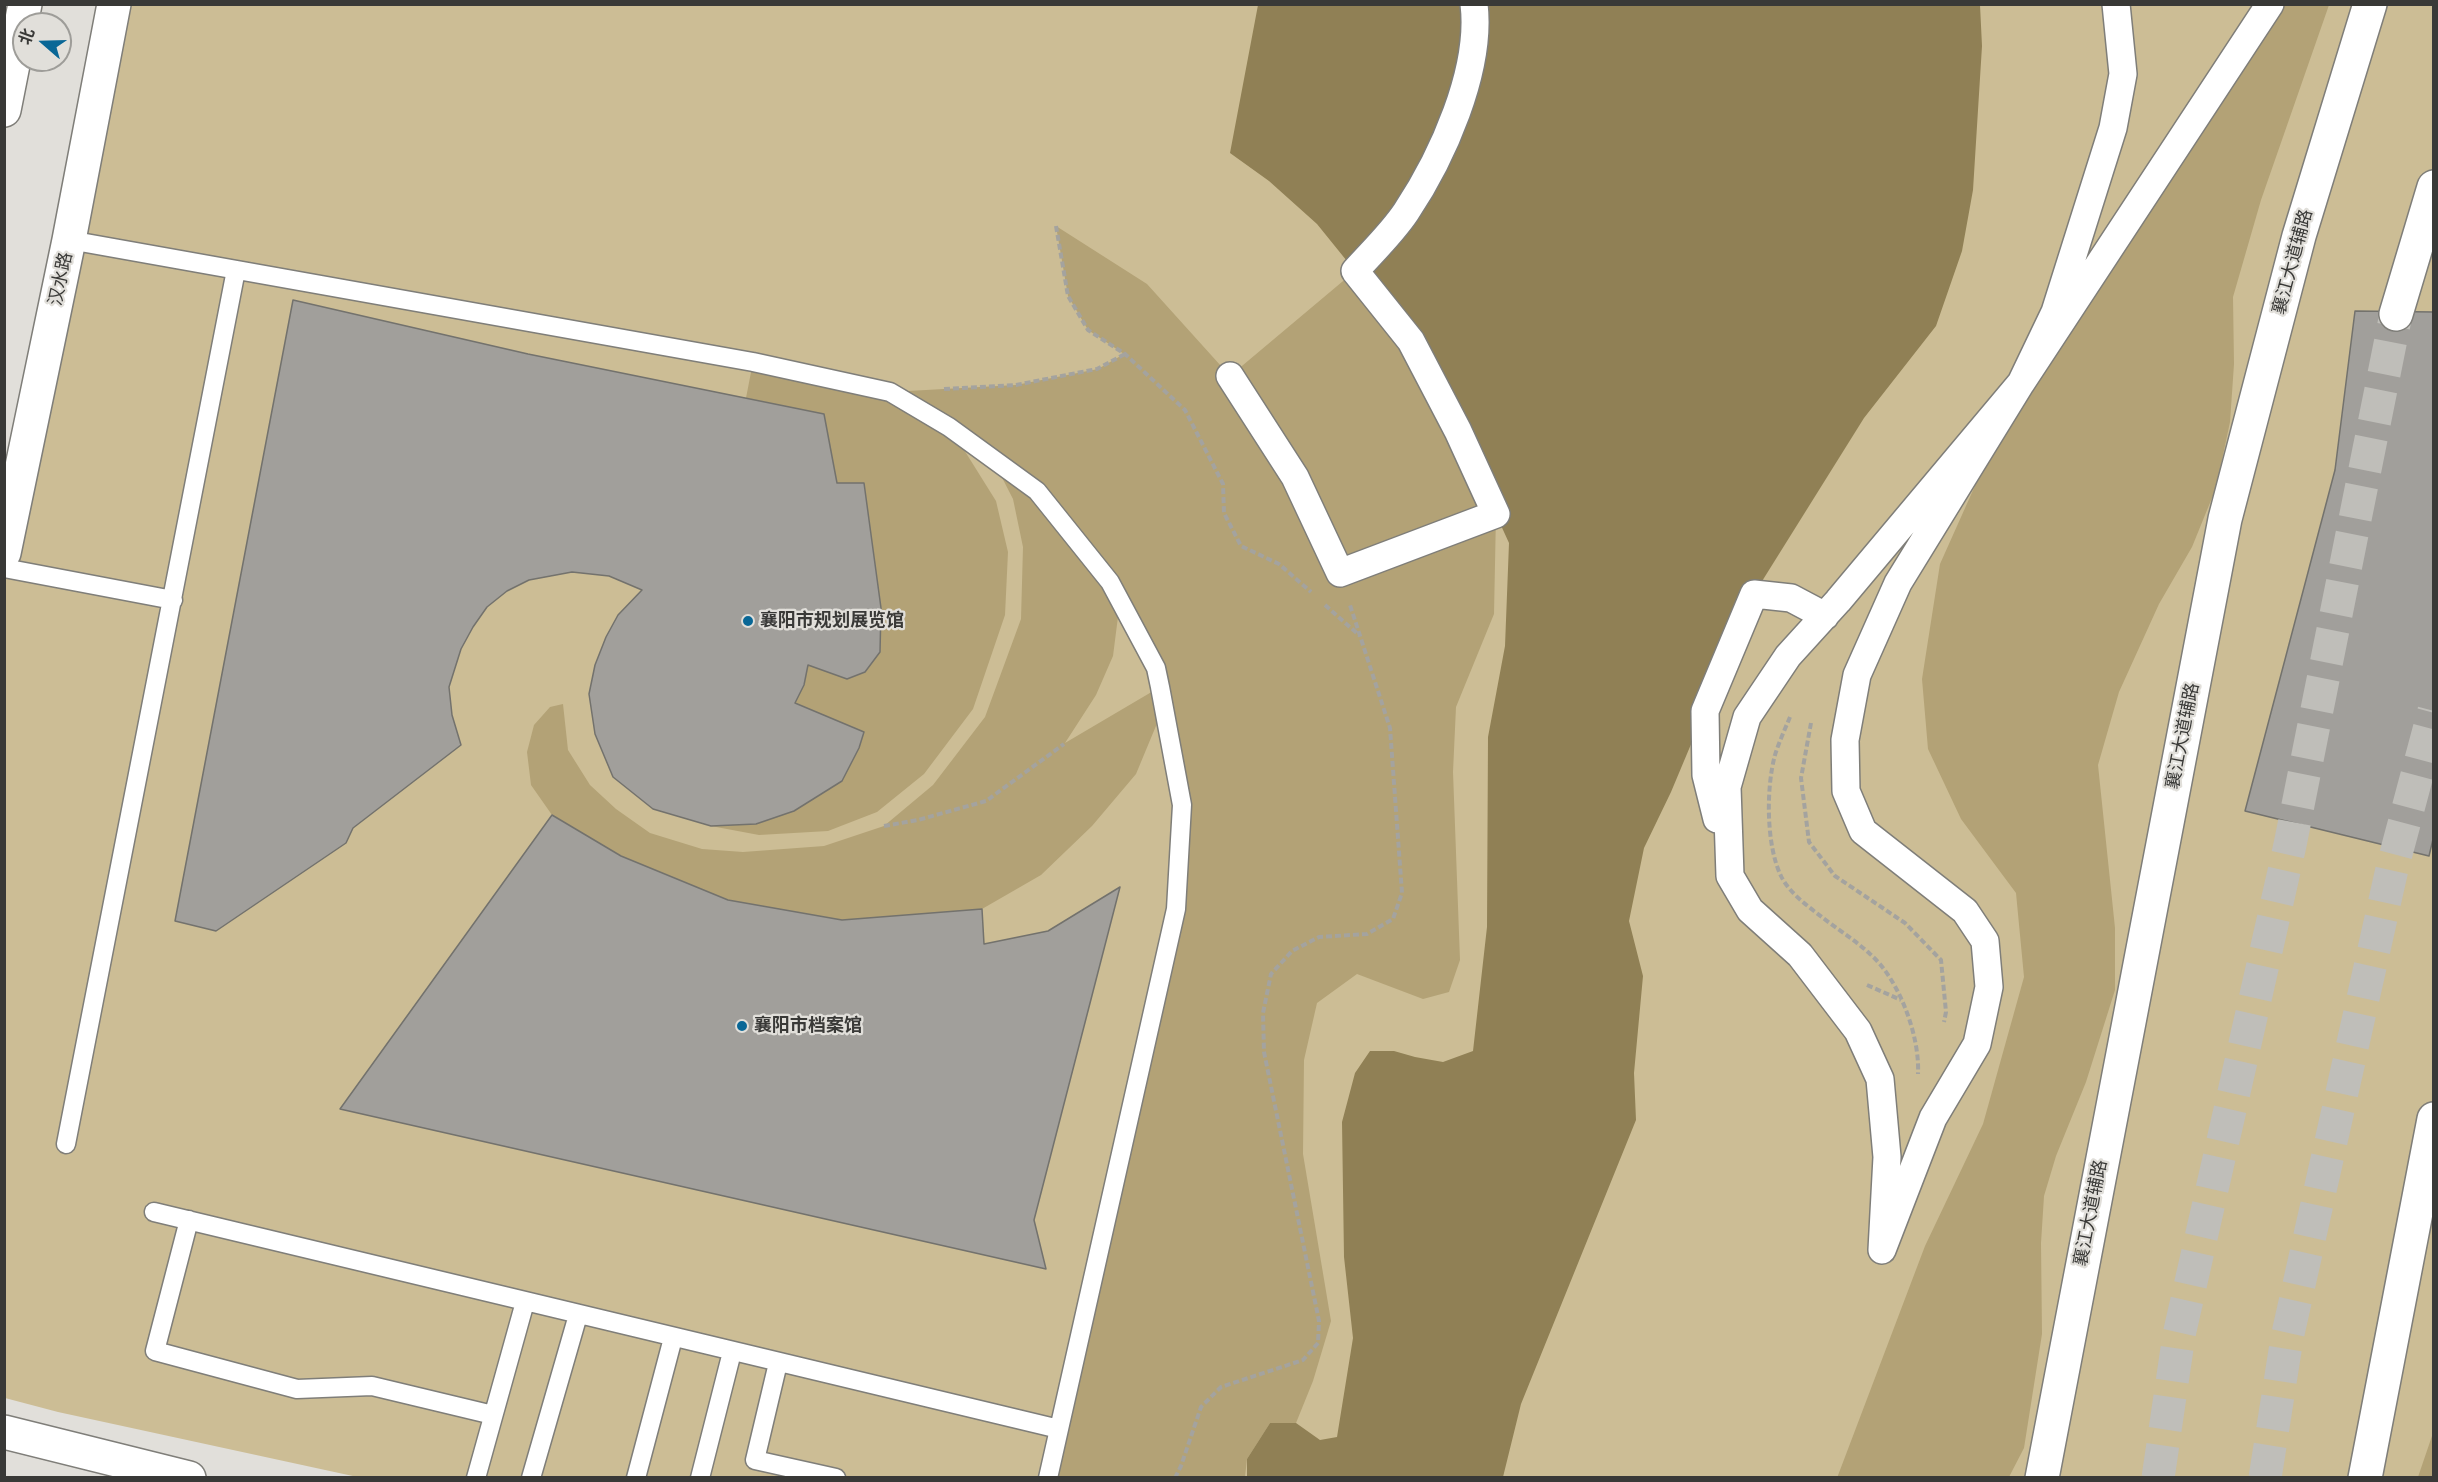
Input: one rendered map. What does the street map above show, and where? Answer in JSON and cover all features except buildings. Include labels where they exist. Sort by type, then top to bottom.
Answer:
[{"type":"main road","points":[[4,110],[25,4]]},
{"type":"main road","name":"汉水路","points":[[4,553],[69,240],[114,4]]},
{"type":"main road","name":"襄江大道辅路","points":[[2042,1478],[2225,519],[2299,236],[2370,4]]},
{"type":"main road","points":[[2396,314],[2433,187]]},
{"type":"main road","points":[[2365,1478],[2433,1119]]},
{"type":"main road","points":[[4,1432],[189,1478]]},
{"type":"street","points":[[1230,376],[1295,477],[1340,573],[1496,514],[1458,431],[1411,341],[1355,272],[1405,213],[1445,144],[1466,83],[1476,21],[1474,4]]},
{"type":"street","points":[[1730,876],[1727,787],[1747,717],[1788,656],[1825,616],[2021,383],[2055,312],[2113,128],[2123,74],[2116,4]]},
{"type":"street","points":[[1825,616],[1791,598],[1754,594],[1705,711],[1706,776],[1730,876],[1750,910],[1800,955],[1858,1031],[1880,1078],[1887,1157],[1882,1250],[1933,1118],[1977,1044],[1989,987],[1985,941],[1965,911],[1863,831],[1846,791],[1845,740],[1857,675],[1898,583],[2021,383],[2268,6]]},
{"type":"lane","points":[[69,240],[753,362],[890,392],[949,427],[1037,491],[1110,582],[1156,668],[1182,805],[1176,909],[1048,1478]]},
{"type":"lane","points":[[66,1144],[236,270]]},
{"type":"lane","points":[[4,568],[173,600]]},
{"type":"lane","points":[[154,1212],[1059,1429]]},
{"type":"lane","points":[[189,1220],[155,1351],[297,1389],[372,1386],[493,1415]]},
{"type":"lane","points":[[476,1478],[525,1302]]},
{"type":"lane","points":[[531,1478],[578,1315]]},
{"type":"lane","points":[[636,1478],[673,1338]]},
{"type":"lane","points":[[700,1478],[732,1352]]},
{"type":"lane","points":[[778,1363],[755,1460],[836,1478]]},
{"type":"path","points":[[1056,226],[1068,296],[1088,330],[1125,354],[1185,410],[1223,484],[1224,513],[1241,546],[1279,564],[1312,593]]},
{"type":"path","points":[[890,392],[1016,385],[1098,369],[1125,354]]},
{"type":"path","points":[[1175,1478],[1201,1407],[1221,1387],[1303,1360],[1318,1343],[1319,1321],[1264,1052],[1263,1013],[1271,974],[1292,951],[1319,937],[1367,934],[1393,919],[1402,893],[1390,728],[1340,573]]},
{"type":"path","points":[[1320,600],[1361,636]]},
{"type":"path","points":[[1794,708],[1775,756],[1769,798],[1771,841],[1782,877],[1805,903],[1872,955],[1894,984],[1909,1018],[1917,1049],[1918,1081]]},
{"type":"path","points":[[1815,715],[1810,726],[1801,778],[1809,842],[1835,876],[1905,923],[1941,960],[1946,1012],[1944,1023]]},
{"type":"path","points":[[884,826],[918,820],[986,801],[1064,744]]},
{"type":"shaded area","points":[[114,5],[2433,5],[2433,1477],[362,1478],[58,1412],[5,1398],[5,542]]},
{"type":"shaded area","points":[[1258,5],[1980,5],[1982,46],[1973,190],[1962,251],[1936,326],[1864,418],[1754,594],[1671,792],[1644,848],[1629,921],[1643,976],[1634,1073],[1636,1120],[1521,1404],[1503,1477],[1247,1477],[1247,1459],[1270,1423],[1296,1423],[1320,1440],[1337,1437],[1353,1338],[1344,1257],[1342,1122],[1355,1073],[1370,1051],[1394,1051],[1443,1062],[1473,1051],[1487,927],[1488,737],[1505,646],[1509,543],[1458,431],[1355,271],[1317,224],[1269,181],[1230,153]]},
{"type":"shaded area","points":[[2270,5],[2329,5],[2261,200],[2233,297],[2234,364],[2230,422],[2216,488],[2192,547],[2159,604],[2119,692],[2098,765],[2115,928],[2115,990],[2086,1082],[2056,1156],[2044,1196],[2041,1243],[2042,1334],[2024,1448],[2009,1477],[1837,1478],[1925,1246],[1983,1124],[2024,977],[2016,893],[1961,819],[1928,749],[1922,679],[1940,564],[2021,383]]},
{"type":"shaded area","points":[[1056,226],[1147,284],[1230,376],[1355,271],[1411,341],[1496,514],[1494,614],[1456,707],[1453,772],[1460,960],[1449,992],[1423,999],[1357,974],[1317,1003],[1304,1060],[1303,1154],[1331,1321],[1313,1381],[1296,1423],[1270,1423],[1247,1459],[1245,1477],[1048,1477],[1180,848],[1163,709],[1136,774],[1092,826],[1041,875],[982,909],[842,920],[728,900],[621,856],[552,815],[531,785],[527,752],[534,725],[550,707],[563,704],[568,750],[590,785],[616,809],[650,833],[702,849],[743,852],[824,846],[884,826],[933,785],[985,717],[1021,619],[1023,547],[1013,499],[992,458],[951,429],[996,501],[1008,552],[1005,615],[973,709],[924,774],[877,812],[828,831],[759,835],[711,826],[756,824],[794,811],[842,781],[859,748],[864,732],[795,703],[804,685],[808,665],[847,679],[865,672],[880,652],[881,608],[864,483],[837,483],[824,414],[746,398],[753,362],[890,392],[1016,385],[1098,369],[1124,354],[1088,330],[1068,296]],"holes":[[[1120,601],[1160,687],[1065,743],[1096,695],[1113,656]]]},
{"type":"shaded area","points":[[2433,1433],[2433,1477],[2418,1477]]},
{"type":"tunnel","points":[[2158,1478],[2179,1335],[2290,845],[2396,314]]},
{"type":"tunnel","points":[[2265,1478],[2287,1338],[2392,869],[2434,711]]},
{"type":"place","name":"襄阳市规划展览馆","points":[[748,621]]},
{"type":"place","name":"襄阳市档案馆","points":[[742,1026]]}]
